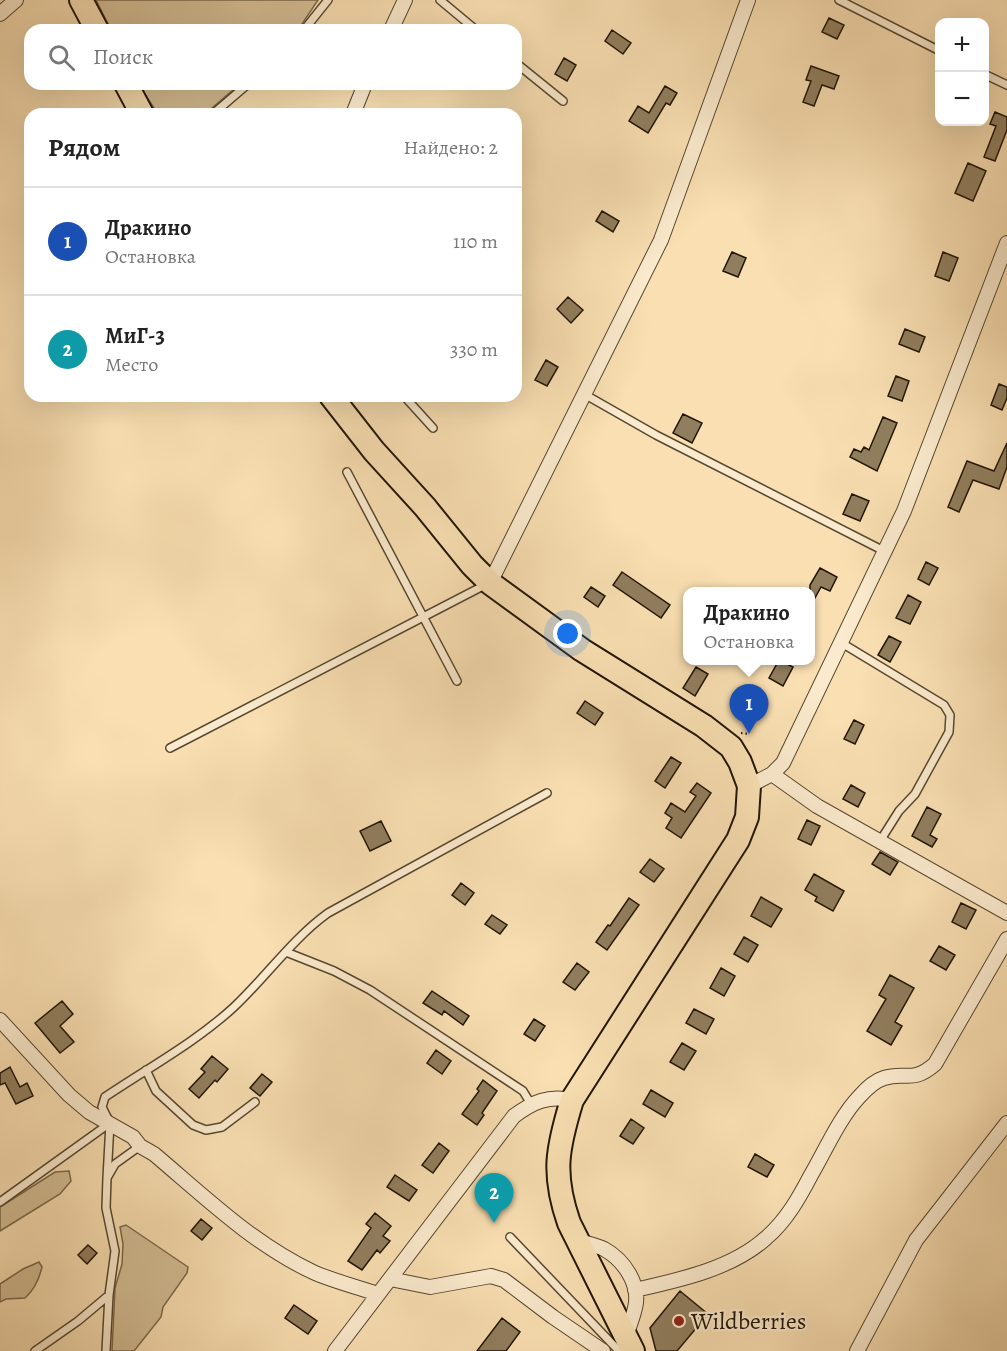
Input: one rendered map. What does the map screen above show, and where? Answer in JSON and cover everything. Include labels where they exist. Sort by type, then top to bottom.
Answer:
[{"type":"main road","points":[[81,0],[94,24]]},
{"type":"main road","points":[[129,90],[139,108]]},
{"type":"main road","points":[[336,402],[374,451],[490,583],[582,650],[705,726],[725,741],[740,762],[749,786],[747,816],[738,840],[572,1100],[559,1149],[557,1179],[562,1204],[576,1240],[626,1346]]},
{"type":"street","points":[[0,14],[16,0]]},
{"type":"street","points":[[394,24],[405,0]]},
{"type":"street","points":[[490,583],[661,240],[748,0]]},
{"type":"street","points":[[355,108],[363,90]]},
{"type":"street","points":[[749,786],[772,774],[783,763],[884,551],[908,500],[1007,243]]},
{"type":"street","points":[[772,774],[817,806],[1007,913]]},
{"type":"street","points":[[635,1290],[681,1279],[726,1263],[766,1239],[793,1209],[835,1133],[857,1099],[873,1083],[886,1077],[910,1077],[925,1073],[935,1064],[1007,939]]},
{"type":"street","points":[[0,1020],[69,1095],[89,1112],[133,1137],[140,1146],[154,1154],[255,1238],[315,1273],[378,1294]]},
{"type":"street","points":[[335,1351],[514,1116],[531,1104],[544,1099],[572,1100]]},
{"type":"street","points":[[857,1351],[916,1240],[1007,1123]]},
{"type":"street","points":[[576,1240],[604,1249],[631,1274],[636,1306],[626,1346]]},
{"type":"street","points":[[390,1280],[430,1287],[491,1276],[504,1280],[603,1351]]},
{"type":"lane","points":[[309,24],[328,0]]},
{"type":"lane","points":[[440,0],[469,24]]},
{"type":"lane","points":[[839,0],[935,49]]},
{"type":"lane","points":[[522,68],[563,101]]},
{"type":"lane","points":[[989,76],[1007,85]]},
{"type":"lane","points":[[220,108],[241,90]]},
{"type":"lane","points":[[584,394],[656,435],[884,551]]},
{"type":"lane","points":[[409,402],[433,428]]},
{"type":"lane","points":[[346,472],[457,681]]},
{"type":"lane","points":[[170,748],[490,583]]},
{"type":"lane","points":[[840,642],[944,705],[950,715],[949,732],[915,794],[899,811],[880,841]]},
{"type":"lane","points":[[106,1351],[109,1294],[115,1251],[106,1208],[110,1123],[102,1107],[105,1096],[213,1026],[236,1005],[309,926],[328,913],[547,793]]},
{"type":"lane","points":[[286,952],[334,971],[370,990],[523,1091],[531,1104]]},
{"type":"lane","points":[[146,1070],[156,1091],[193,1125],[206,1130],[222,1128],[255,1102]]},
{"type":"lane","points":[[0,1202],[110,1123]]},
{"type":"lane","points":[[107,1178],[115,1164],[140,1146]]},
{"type":"lane","points":[[510,1237],[626,1346]]},
{"type":"lane","points":[[34,1351],[78,1321],[109,1294]]},
{"type":"path","points":[[740,733],[749,734]]},
{"type":"shaded area","points":[[96,0],[318,0],[302,24],[108,24]]},
{"type":"shaded area","points":[[142,90],[233,90],[212,108],[154,108]]},
{"type":"shaded area","points":[[69,1171],[71,1181],[60,1194],[0,1231],[0,1207],[55,1172]]},
{"type":"shaded area","points":[[126,1225],[188,1267],[187,1273],[163,1307],[161,1317],[134,1351],[112,1351],[115,1288],[122,1264],[123,1244],[120,1227]]},
{"type":"shaded area","points":[[39,1262],[42,1267],[39,1276],[28,1295],[25,1298],[6,1299],[0,1302],[0,1284]]},
{"type":"building","points":[[829,18],[844,25],[837,39],[822,32]]},
{"type":"building","points":[[612,30],[631,43],[623,54],[605,41]]},
{"type":"building","points":[[564,58],[576,65],[567,81],[555,74]]},
{"type":"building","points":[[811,66],[839,76],[834,89],[822,85],[814,106],[803,102],[811,81],[806,80]]},
{"type":"building","points":[[665,86],[677,93],[670,105],[666,103],[648,133],[629,121],[638,106],[649,113]]},
{"type":"building","points":[[995,112],[1007,117],[1007,130],[995,161],[984,157],[996,126],[990,124]]},
{"type":"building","points":[[968,163],[986,171],[973,201],[955,193]]},
{"type":"building","points":[[602,211],[619,221],[613,232],[596,221]]},
{"type":"building","points":[[732,252],[746,258],[738,277],[723,271]]},
{"type":"building","points":[[943,252],[958,258],[949,281],[935,276]]},
{"type":"building","points":[[568,297],[583,310],[571,323],[557,309]]},
{"type":"building","points":[[905,329],[925,337],[919,352],[899,344]]},
{"type":"building","points":[[546,360],[558,367],[547,386],[535,380]]},
{"type":"building","points":[[896,376],[909,381],[902,401],[888,396]]},
{"type":"building","points":[[999,384],[1007,387],[1007,398],[1002,410],[991,405]]},
{"type":"building","points":[[683,414],[702,423],[692,443],[673,433]]},
{"type":"building","points":[[883,417],[897,423],[877,471],[850,457],[854,449],[861,452],[864,447],[869,450]]},
{"type":"building","points":[[1007,443],[1007,467],[999,489],[973,480],[959,512],[948,507],[967,461],[994,471]]},
{"type":"building","points":[[852,494],[869,501],[860,521],[843,514]]},
{"type":"building","points":[[926,562],[938,568],[929,585],[918,579]]},
{"type":"building","points":[[820,568],[837,577],[830,591],[821,587],[815,598],[815,587],[810,587]]},
{"type":"building","points":[[622,572],[670,605],[661,618],[613,585]]},
{"type":"building","points":[[591,587],[605,596],[598,607],[584,597]]},
{"type":"building","points":[[908,595],[921,602],[910,624],[896,618]]},
{"type":"building","points":[[889,636],[901,642],[890,662],[878,655]]},
{"type":"building","points":[[776,665],[793,667],[783,686],[769,678]]},
{"type":"building","points":[[696,667],[708,674],[695,696],[683,688]]},
{"type":"building","points":[[585,701],[603,713],[595,725],[577,713]]},
{"type":"building","points":[[854,720],[864,725],[855,744],[844,739]]},
{"type":"building","points":[[671,757],[681,763],[665,788],[655,781]]},
{"type":"building","points":[[697,783],[711,793],[681,838],[666,828],[672,818],[665,813],[671,803],[685,812],[696,796],[690,792]]},
{"type":"building","points":[[851,785],[865,793],[858,807],[843,799]]},
{"type":"building","points":[[927,807],[941,814],[930,835],[937,839],[932,847],[912,836]]},
{"type":"building","points":[[807,820],[820,826],[811,845],[798,839]]},
{"type":"building","points":[[381,821],[391,841],[370,851],[360,831]]},
{"type":"building","points":[[880,852],[898,862],[890,875],[872,864]]},
{"type":"building","points":[[650,859],[664,869],[654,882],[640,872]]},
{"type":"building","points":[[814,874],[844,891],[833,911],[815,901],[817,897],[805,890]]},
{"type":"building","points":[[461,883],[474,893],[465,905],[452,895]]},
{"type":"building","points":[[761,897],[782,909],[771,927],[751,916]]},
{"type":"building","points":[[629,898],[639,905],[607,950],[596,942]]},
{"type":"building","points":[[961,903],[976,910],[966,929],[952,922]]},
{"type":"building","points":[[492,915],[507,925],[500,934],[485,924]]},
{"type":"building","points":[[744,937],[758,945],[748,962],[734,954]]},
{"type":"building","points":[[939,946],[955,955],[946,970],[930,961]]},
{"type":"building","points":[[577,963],[589,972],[575,990],[563,982]]},
{"type":"building","points":[[721,968],[735,976],[724,996],[710,988]]},
{"type":"building","points":[[890,975],[914,988],[895,1022],[902,1026],[891,1045],[867,1031],[886,999],[879,995]]},
{"type":"building","points":[[432,991],[469,1016],[463,1025],[444,1011],[442,1015],[423,1003]]},
{"type":"building","points":[[62,1001],[73,1014],[60,1026],[74,1042],[60,1053],[35,1023]]},
{"type":"building","points":[[694,1009],[714,1019],[706,1034],[686,1023]]},
{"type":"building","points":[[534,1019],[545,1026],[535,1041],[524,1034]]},
{"type":"building","points":[[682,1043],[696,1051],[684,1070],[670,1062]]},
{"type":"building","points":[[436,1050],[451,1061],[442,1074],[427,1063]]},
{"type":"building","points":[[212,1056],[228,1069],[199,1098],[189,1089],[205,1072],[201,1069]]},
{"type":"building","points":[[10,1067],[20,1087],[27,1083],[33,1096],[16,1104],[5,1083],[0,1085],[0,1073]]},
{"type":"building","points":[[262,1074],[272,1082],[260,1096],[250,1088]]},
{"type":"building","points":[[483,1080],[497,1091],[477,1125],[462,1114],[479,1091],[477,1089]]},
{"type":"building","points":[[651,1090],[673,1103],[665,1117],[643,1104]]},
{"type":"building","points":[[631,1119],[644,1128],[633,1144],[620,1136]]},
{"type":"building","points":[[439,1143],[449,1151],[433,1173],[422,1165]]},
{"type":"building","points":[[755,1154],[774,1165],[767,1177],[748,1167]]},
{"type":"building","points":[[395,1175],[417,1190],[409,1201],[387,1187]]},
{"type":"building","points":[[375,1213],[391,1226],[383,1236],[390,1241],[380,1253],[377,1250],[362,1270],[348,1261],[371,1228],[366,1224]]},
{"type":"building","points":[[201,1219],[212,1228],[202,1240],[191,1231]]},
{"type":"building","points":[[88,1245],[97,1253],[87,1264],[78,1255]]},
{"type":"building","name":"Wildberries","points":[[680,1291],[708,1314],[677,1351],[656,1351],[650,1328]]},
{"type":"building","points":[[294,1305],[317,1321],[308,1334],[285,1318]]},
{"type":"building","points":[[502,1318],[520,1332],[506,1351],[477,1351]]},
{"type":"place","name":"Дракино","points":[[749,734]]},
{"type":"place","name":"МиГ-3","points":[[494,1223]]},
{"type":"place","name":"Wildberries","points":[[679,1321]]}]
